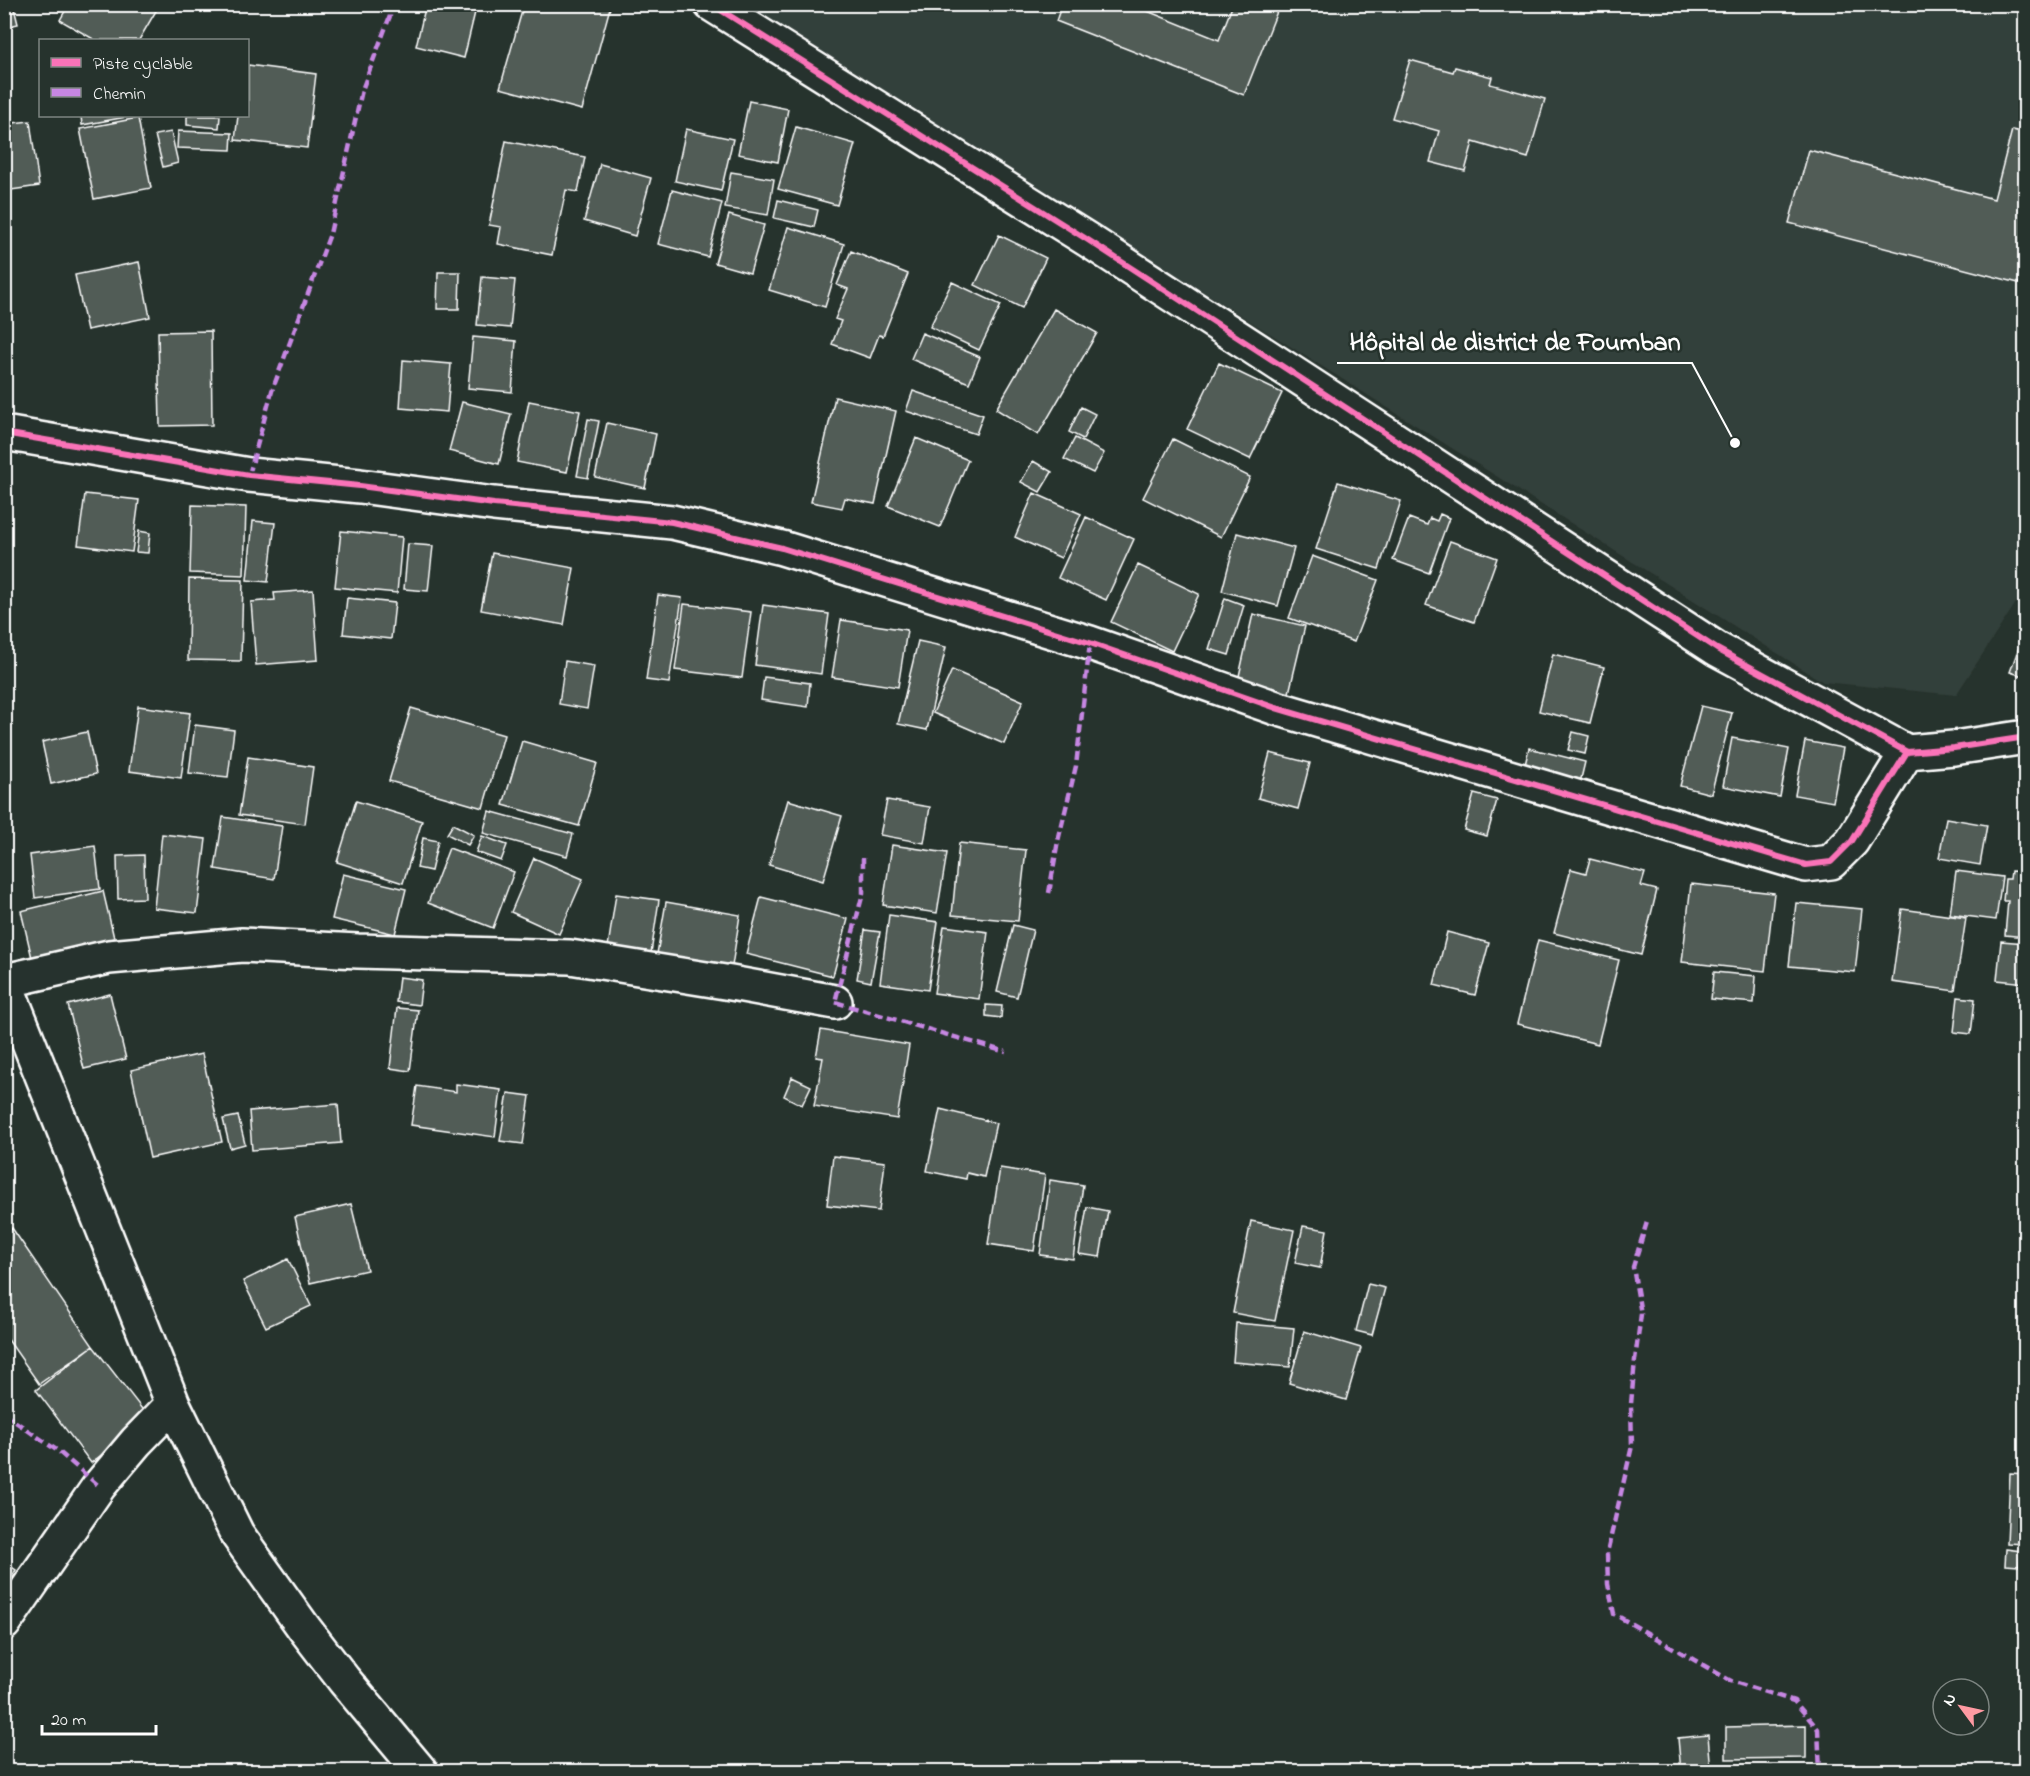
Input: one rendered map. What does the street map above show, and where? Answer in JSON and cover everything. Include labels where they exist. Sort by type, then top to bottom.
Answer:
[{"type":"street","points":[[711,4],[1088,240],[1717,649],[1907,752],[1954,748],[2025,737]]},
{"type":"street","points":[[4,433],[249,475],[672,522],[782,548],[1090,644],[1276,708],[1806,865],[1831,862],[1852,841],[1907,752]]},
{"type":"street","points":[[421,1772],[317,1645],[237,1534],[173,1404],[5,981],[109,957],[242,945],[570,957],[835,1002]]},
{"type":"street","points":[[4,1623],[99,1486],[136,1442],[173,1404]]},
{"type":"shaded area","points":[[748,5],[2025,5],[2025,589],[1956,695],[1823,682]]},
{"type":"building","points":[[4,4],[13,4],[18,24],[4,27]]},
{"type":"building","points":[[69,4],[160,4],[140,39],[93,39],[60,20]]},
{"type":"building","points":[[426,4],[477,4],[464,58],[416,46]]},
{"type":"building","points":[[524,4],[611,4],[582,110],[500,88]]},
{"type":"building","points":[[1062,4],[1130,4],[1219,40],[1233,4],[1280,4],[1244,95],[1056,21]]},
{"type":"building","points":[[1410,60],[1453,72],[1455,67],[1492,77],[1490,84],[1545,99],[1528,158],[1473,142],[1465,171],[1430,162],[1439,131],[1392,118]]},
{"type":"building","points":[[249,65],[316,74],[307,148],[235,140],[238,117],[249,117]]},
{"type":"building","points":[[749,101],[788,109],[778,162],[738,154]]},
{"type":"building","points":[[81,117],[126,117],[82,125]]},
{"type":"building","points":[[187,117],[220,117],[219,128],[187,125]]},
{"type":"building","points":[[138,118],[151,188],[94,199],[80,129]]},
{"type":"building","points":[[30,121],[39,186],[4,191],[4,124]]},
{"type":"building","points":[[796,127],[855,144],[837,205],[778,189]]},
{"type":"building","points":[[686,129],[733,139],[721,191],[675,181]]},
{"type":"building","points":[[2012,130],[2026,133],[2026,285],[1789,223],[1809,150],[1994,199]]},
{"type":"building","points":[[178,131],[232,133],[231,150],[177,148]]},
{"type":"building","points":[[171,132],[178,163],[163,167],[155,135]]},
{"type":"building","points":[[506,141],[585,157],[578,192],[566,190],[552,255],[498,244],[501,227],[489,225]]},
{"type":"building","points":[[600,164],[651,178],[635,236],[584,221]]},
{"type":"building","points":[[731,172],[774,179],[768,215],[725,208]]},
{"type":"building","points":[[672,190],[722,203],[708,257],[658,244]]},
{"type":"building","points":[[778,200],[818,210],[814,227],[774,218]]},
{"type":"building","points":[[729,215],[764,225],[750,273],[715,263]]},
{"type":"building","points":[[788,227],[844,244],[825,307],[769,290]]},
{"type":"building","points":[[999,235],[1046,258],[1022,308],[975,285]]},
{"type":"building","points":[[851,251],[908,274],[883,336],[879,335],[870,358],[832,344],[841,321],[835,319],[848,289],[837,285]]},
{"type":"building","points":[[139,262],[150,317],[87,330],[75,275]]},
{"type":"building","points":[[438,272],[460,272],[459,309],[437,309]]},
{"type":"building","points":[[482,277],[515,280],[510,328],[477,325]]},
{"type":"building","points":[[952,282],[1001,305],[979,350],[930,327]]},
{"type":"building","points":[[1054,309],[1097,333],[1038,435],[996,409]]},
{"type":"building","points":[[211,331],[212,425],[160,426],[158,332]]},
{"type":"building","points":[[922,333],[980,357],[969,383],[911,359]]},
{"type":"building","points":[[473,337],[516,341],[512,392],[468,388]]},
{"type":"building","points":[[403,360],[451,364],[447,412],[400,408]]},
{"type":"building","points":[[1219,363],[1282,393],[1250,459],[1187,429]]},
{"type":"building","points":[[913,391],[983,415],[976,434],[906,411]]},
{"type":"building","points":[[835,397],[896,411],[875,504],[845,498],[842,508],[811,502]]},
{"type":"building","points":[[529,401],[580,411],[567,472],[517,462]]},
{"type":"building","points":[[462,402],[511,414],[499,464],[449,451]]},
{"type":"building","points":[[1081,407],[1095,414],[1083,439],[1069,432]]},
{"type":"building","points":[[588,419],[599,421],[588,478],[577,476]]},
{"type":"building","points":[[607,423],[656,434],[645,488],[595,477]]},
{"type":"building","points":[[916,438],[968,460],[940,527],[888,506]]},
{"type":"building","points":[[1075,438],[1104,453],[1093,473],[1064,459]]},
{"type":"building","points":[[1173,439],[1250,477],[1221,537],[1143,498]]},
{"type":"building","points":[[1033,461],[1052,472],[1040,492],[1021,482]]},
{"type":"building","points":[[1338,482],[1401,501],[1379,569],[1316,549]]},
{"type":"building","points":[[1034,493],[1081,514],[1061,558],[1015,537]]},
{"type":"building","points":[[85,494],[139,500],[132,552],[78,545]]},
{"type":"building","points":[[192,505],[246,507],[244,575],[190,573]]},
{"type":"building","points":[[1440,514],[1449,518],[1429,573],[1393,560],[1409,518],[1427,525],[1430,518],[1437,521]]},
{"type":"building","points":[[1086,517],[1134,539],[1106,600],[1058,578]]},
{"type":"building","points":[[253,521],[275,523],[268,582],[247,580]]},
{"type":"building","points":[[139,531],[150,533],[148,553],[136,552]]},
{"type":"building","points":[[341,531],[402,537],[397,593],[335,587]]},
{"type":"building","points":[[1237,533],[1294,548],[1278,606],[1222,591]]},
{"type":"building","points":[[1450,541],[1497,558],[1474,622],[1426,605]]},
{"type":"building","points":[[408,544],[433,546],[428,591],[404,589]]},
{"type":"building","points":[[492,553],[574,568],[564,625],[481,610]]},
{"type":"building","points":[[1312,556],[1378,580],[1354,642],[1289,618]]},
{"type":"building","points":[[1138,565],[1199,594],[1172,651],[1111,622]]},
{"type":"building","points":[[189,579],[243,580],[241,661],[188,660]]},
{"type":"building","points":[[313,590],[318,660],[256,665],[251,602],[275,600],[274,593]]},
{"type":"building","points":[[658,595],[682,598],[669,683],[646,680]]},
{"type":"building","points":[[347,598],[395,603],[391,639],[343,634]]},
{"type":"building","points":[[1225,598],[1244,605],[1229,655],[1209,649]]},
{"type":"building","points":[[684,604],[751,612],[742,678],[675,670]]},
{"type":"building","points":[[763,605],[829,614],[821,674],[755,665]]},
{"type":"building","points":[[1253,614],[1305,626],[1288,697],[1237,685]]},
{"type":"building","points":[[841,620],[907,630],[898,687],[832,677]]},
{"type":"building","points":[[2026,628],[2026,677],[2010,672]]},
{"type":"building","points":[[918,641],[946,647],[927,730],[898,724]]},
{"type":"building","points":[[1553,654],[1604,667],[1590,723],[1539,711]]},
{"type":"building","points":[[565,661],[594,666],[587,709],[559,704]]},
{"type":"building","points":[[952,670],[1023,701],[1004,744],[933,713]]},
{"type":"building","points":[[764,677],[810,683],[808,707],[761,700]]},
{"type":"building","points":[[138,706],[190,713],[181,778],[129,771]]},
{"type":"building","points":[[1701,706],[1732,713],[1711,794],[1680,786]]},
{"type":"building","points":[[411,708],[504,735],[483,808],[389,781]]},
{"type":"building","points":[[195,725],[234,730],[228,777],[189,773]]},
{"type":"building","points":[[87,732],[96,774],[51,784],[42,742]]},
{"type":"building","points":[[1573,732],[1589,736],[1585,754],[1568,750]]},
{"type":"building","points":[[1732,738],[1789,749],[1780,797],[1723,786]]},
{"type":"building","points":[[522,741],[597,763],[579,826],[503,805]]},
{"type":"building","points":[[1805,741],[1843,748],[1833,802],[1795,795]]},
{"type":"building","points":[[1529,748],[1585,762],[1580,783],[1524,769]]},
{"type":"building","points":[[1270,753],[1310,763],[1298,809],[1258,798]]},
{"type":"building","points":[[248,757],[313,767],[305,824],[239,815]]},
{"type":"building","points":[[1474,794],[1497,800],[1487,836],[1464,830]]},
{"type":"building","points":[[788,800],[842,816],[823,881],[769,865]]},
{"type":"building","points":[[887,800],[930,807],[924,843],[880,835]]},
{"type":"building","points":[[356,801],[422,821],[403,883],[337,862]]},
{"type":"building","points":[[2026,801],[2026,854],[2018,853]]},
{"type":"building","points":[[489,811],[573,834],[567,856],[483,833]]},
{"type":"building","points":[[223,817],[282,826],[274,879],[215,869]]},
{"type":"building","points":[[1946,818],[1987,825],[1980,865],[1939,858]]},
{"type":"building","points":[[453,824],[474,835],[468,845],[447,834]]},
{"type":"building","points":[[162,834],[206,839],[197,913],[154,908]]},
{"type":"building","points":[[482,836],[507,845],[501,861],[476,852]]},
{"type":"building","points":[[423,838],[438,841],[431,871],[417,868]]},
{"type":"building","points":[[959,843],[1026,850],[1018,921],[952,915]]},
{"type":"building","points":[[892,845],[947,853],[937,913],[883,905]]},
{"type":"building","points":[[95,846],[100,889],[35,898],[30,855]]},
{"type":"building","points":[[449,848],[514,872],[493,928],[428,903]]},
{"type":"building","points":[[144,855],[145,898],[118,899],[117,856]]},
{"type":"building","points":[[534,858],[583,879],[559,934],[511,912]]},
{"type":"building","points":[[1590,859],[1645,873],[1641,886],[1657,890],[1641,955],[1554,933],[1571,869],[1586,873]]},
{"type":"building","points":[[1956,871],[2002,877],[1996,920],[1950,914]]},
{"type":"building","points":[[2011,871],[2026,872],[2026,937],[2005,935],[2008,901],[2003,901],[2005,879],[2010,879]]},
{"type":"building","points":[[343,874],[406,889],[395,934],[332,919]]},
{"type":"building","points":[[1691,884],[1774,893],[1765,971],[1682,962]]},
{"type":"building","points":[[103,891],[114,938],[32,958],[21,911]]},
{"type":"building","points":[[616,894],[659,900],[651,953],[608,947]]},
{"type":"building","points":[[761,897],[848,919],[833,976],[746,954]]},
{"type":"building","points":[[666,902],[740,915],[732,966],[657,954]]},
{"type":"building","points":[[1796,903],[1862,909],[1855,972],[1789,966]]},
{"type":"building","points":[[1902,909],[1966,918],[1955,991],[1892,982]]},
{"type":"building","points":[[889,915],[938,922],[928,990],[880,983]]},
{"type":"building","points":[[1013,925],[1033,930],[1017,997],[997,992]]},
{"type":"building","points":[[944,926],[988,932],[979,999],[934,993]]},
{"type":"building","points":[[865,930],[880,932],[871,982],[857,979]]},
{"type":"building","points":[[1447,932],[1489,943],[1475,995],[1434,985]]},
{"type":"building","points":[[1538,940],[1619,960],[1598,1044],[1517,1024]]},
{"type":"building","points":[[2001,941],[2026,943],[2026,983],[1997,980]]},
{"type":"building","points":[[1714,972],[1756,976],[1754,1003],[1711,999]]},
{"type":"building","points":[[399,977],[422,980],[419,1005],[396,1002]]},
{"type":"building","points":[[110,994],[126,1059],[84,1069],[68,1005]]},
{"type":"building","points":[[1958,997],[1975,999],[1971,1034],[1954,1032]]},
{"type":"building","points":[[986,1005],[1002,1006],[1001,1018],[986,1016]]},
{"type":"building","points":[[397,1008],[418,1010],[410,1071],[390,1068]]},
{"type":"building","points":[[821,1030],[909,1045],[897,1119],[814,1106],[823,1058],[816,1057]]},
{"type":"building","points":[[202,1054],[222,1142],[150,1158],[131,1070]]},
{"type":"building","points":[[792,1077],[811,1086],[802,1105],[784,1096]]},
{"type":"building","points":[[456,1084],[501,1090],[495,1137],[411,1125],[417,1086],[456,1092]]},
{"type":"building","points":[[508,1093],[530,1096],[523,1144],[500,1141]]},
{"type":"building","points":[[338,1104],[341,1143],[252,1150],[249,1111]]},
{"type":"building","points":[[940,1109],[996,1123],[984,1177],[967,1173],[966,1179],[927,1171]]},
{"type":"building","points":[[238,1116],[245,1144],[230,1148],[223,1119]]},
{"type":"building","points":[[833,1156],[885,1162],[879,1211],[827,1205]]},
{"type":"building","points":[[1000,1168],[1045,1175],[1034,1251],[988,1244]]},
{"type":"building","points":[[1050,1180],[1083,1185],[1073,1259],[1040,1255]]},
{"type":"building","points":[[351,1204],[367,1270],[310,1283],[295,1217]]},
{"type":"building","points":[[1087,1207],[1108,1211],[1100,1257],[1079,1254]]},
{"type":"building","points":[[1251,1221],[1294,1230],[1275,1321],[1233,1313]]},
{"type":"building","points":[[1303,1226],[1327,1230],[1320,1268],[1295,1263]]},
{"type":"building","points":[[12,1228],[93,1346],[39,1384],[4,1334],[4,1233]]},
{"type":"building","points":[[288,1259],[311,1306],[266,1327],[243,1281]]},
{"type":"building","points":[[1368,1284],[1385,1288],[1372,1335],[1356,1331]]},
{"type":"building","points":[[1236,1323],[1294,1328],[1290,1367],[1233,1362]]},
{"type":"building","points":[[1304,1331],[1361,1348],[1346,1400],[1289,1383]]},
{"type":"building","points":[[93,1346],[149,1418],[91,1463],[36,1390]]},
{"type":"building","points":[[2010,1473],[2026,1474],[2026,1544],[2007,1543]]},
{"type":"building","points":[[2006,1549],[2021,1551],[2019,1566],[2005,1565]]},
{"type":"building","points":[[4,1562],[16,1570],[4,1589]]},
{"type":"building","points":[[1806,1725],[1806,1758],[1726,1759],[1726,1727]]},
{"type":"building","points":[[1708,1735],[1711,1772],[1681,1772],[1678,1738]]},
{"type":"building","points":[[1772,1767],[1773,1772],[1737,1772],[1737,1771]]},
{"type":"marked path","points":[[249,475],[272,391],[330,234],[362,90],[390,16],[390,4]]},
{"type":"marked path","points":[[1049,893],[1058,841],[1076,766],[1090,643]]},
{"type":"marked path","points":[[863,858],[863,893],[835,1002],[1006,1052]]},
{"type":"marked path","points":[[1647,1222],[1633,1267],[1641,1314],[1631,1404],[1632,1446],[1607,1553],[1608,1584],[1614,1614],[1731,1681],[1794,1701],[1818,1729],[1820,1772]]},
{"type":"marked path","points":[[4,1414],[58,1451],[99,1486]]},
{"type":"cycle path","points":[[711,4],[1088,240],[1717,649],[1907,752],[1954,748],[2026,737]]},
{"type":"cycle path","points":[[4,433],[249,475],[672,522],[782,548],[1090,643],[1276,708],[1806,865],[1831,862],[1852,841],[1907,752]]},
{"type":"place","name":"Hôpital de district de Foumban","points":[[1735,443]]}]
